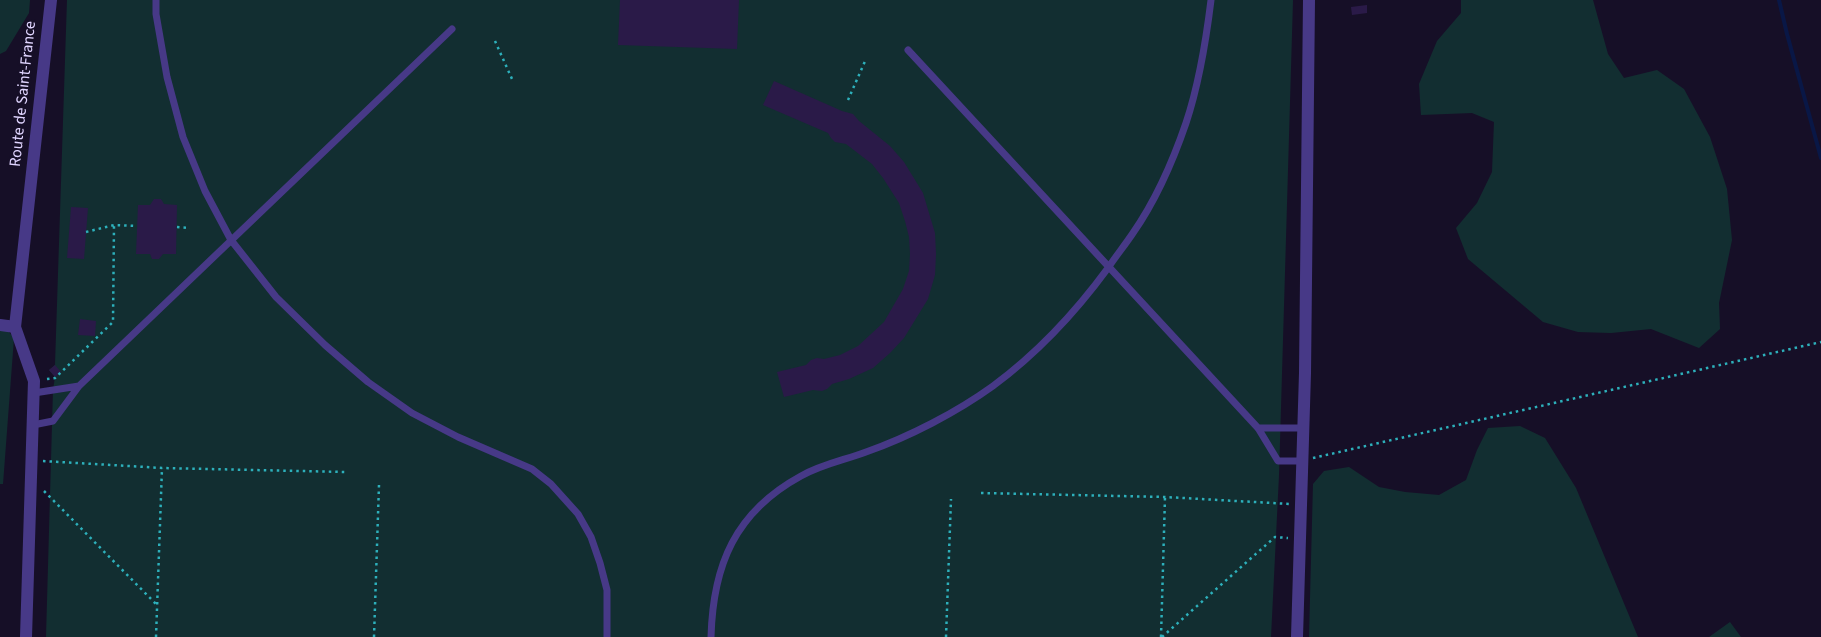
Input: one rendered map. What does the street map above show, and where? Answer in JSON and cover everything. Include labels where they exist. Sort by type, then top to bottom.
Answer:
[{"type":"street","name":"Route de Saint-France","points":[[26,637],[34,387],[15,327],[51,0]]},
{"type":"street","points":[[1297,637],[1303,428],[1309,0]]},
{"type":"street","points":[[0,325],[15,327]]},
{"type":"lane","points":[[156,0],[156,14],[167,77],[183,137],[205,191],[231,240],[276,297],[325,345],[368,382],[412,413],[458,437],[532,469],[551,484],[578,514],[590,537],[600,563],[607,590],[607,637]]},
{"type":"lane","points":[[711,637],[715,588],[722,564],[735,537],[751,515],[773,494],[802,475],[833,462],[866,452],[946,415],[992,387],[1036,351],[1063,325],[1086,298],[1135,231],[1163,179],[1186,122],[1205,49],[1211,0]]},
{"type":"lane","points":[[33,425],[53,421],[80,386],[452,29]]},
{"type":"lane","points":[[908,50],[1258,428],[1278,461],[1302,461]]},
{"type":"lane","points":[[34,387],[80,386]]},
{"type":"lane","points":[[1258,428],[1303,428]]},
{"type":"path","points":[[495,41],[512,79]]},
{"type":"path","points":[[848,100],[866,59]]},
{"type":"path","points":[[86,232],[114,225],[137,226]]},
{"type":"path","points":[[34,387],[54,378],[113,322],[114,225]]},
{"type":"path","points":[[177,227],[190,228]]},
{"type":"path","points":[[1302,461],[1821,342]]},
{"type":"path","points":[[31,461],[162,468],[346,472]]},
{"type":"path","points":[[156,637],[162,468]]},
{"type":"path","points":[[31,477],[157,605]]},
{"type":"path","points":[[374,637],[379,485]]},
{"type":"path","points":[[981,494],[1165,496],[1301,504]]},
{"type":"path","points":[[1162,637],[1165,496]]},
{"type":"path","points":[[946,637],[951,499]]},
{"type":"path","points":[[1162,637],[1275,537],[1300,538]]},
{"type":"green space","points":[[0,0],[30,0],[29,13],[6,51],[0,54]]},
{"type":"green space","points":[[67,0],[1293,0],[1279,475],[1271,637],[46,637],[53,390],[55,377],[49,370],[55,365]]},
{"type":"green space","points":[[1461,0],[1593,0],[1608,54],[1624,78],[1657,70],[1684,89],[1710,137],[1727,189],[1732,240],[1719,303],[1720,329],[1699,348],[1651,329],[1611,333],[1578,332],[1543,322],[1468,259],[1456,228],[1477,203],[1492,172],[1494,122],[1472,113],[1421,115],[1419,84],[1437,41],[1461,13]]},
{"type":"green space","points":[[0,324],[14,338],[3,484],[0,484]]},
{"type":"green space","points":[[1520,426],[1545,438],[1576,488],[1638,637],[1309,637],[1313,484],[1324,471],[1349,467],[1379,487],[1405,492],[1439,495],[1466,480],[1477,450],[1488,428]]},
{"type":"green space","points":[[1730,622],[1741,637],[1709,637]]},
{"type":"building","points":[[620,0],[739,0],[737,49],[618,45]]},
{"type":"building","points":[[1367,5],[1367,13],[1352,15],[1351,7]]},
{"type":"building","points":[[774,81],[853,114],[890,146],[904,162],[923,193],[935,233],[936,254],[935,275],[928,299],[904,338],[890,353],[873,368],[849,379],[832,384],[827,389],[822,391],[813,390],[784,397],[777,372],[806,365],[811,360],[817,358],[824,359],[840,355],[858,346],[884,322],[903,289],[909,271],[910,254],[909,237],[899,203],[872,164],[846,144],[835,142],[828,133],[763,105]]},
{"type":"building","points":[[154,199],[161,199],[164,204],[177,205],[176,254],[163,254],[159,259],[152,259],[150,254],[136,254],[138,205],[150,205]]},
{"type":"building","points":[[71,207],[88,208],[84,259],[67,258]]},
{"type":"building","points":[[80,319],[96,321],[95,336],[78,335]]},
{"type":"building","points":[[55,365],[61,372],[55,377],[49,370]]},
{"type":"waterway","points":[[1779,0],[1821,158]]}]
